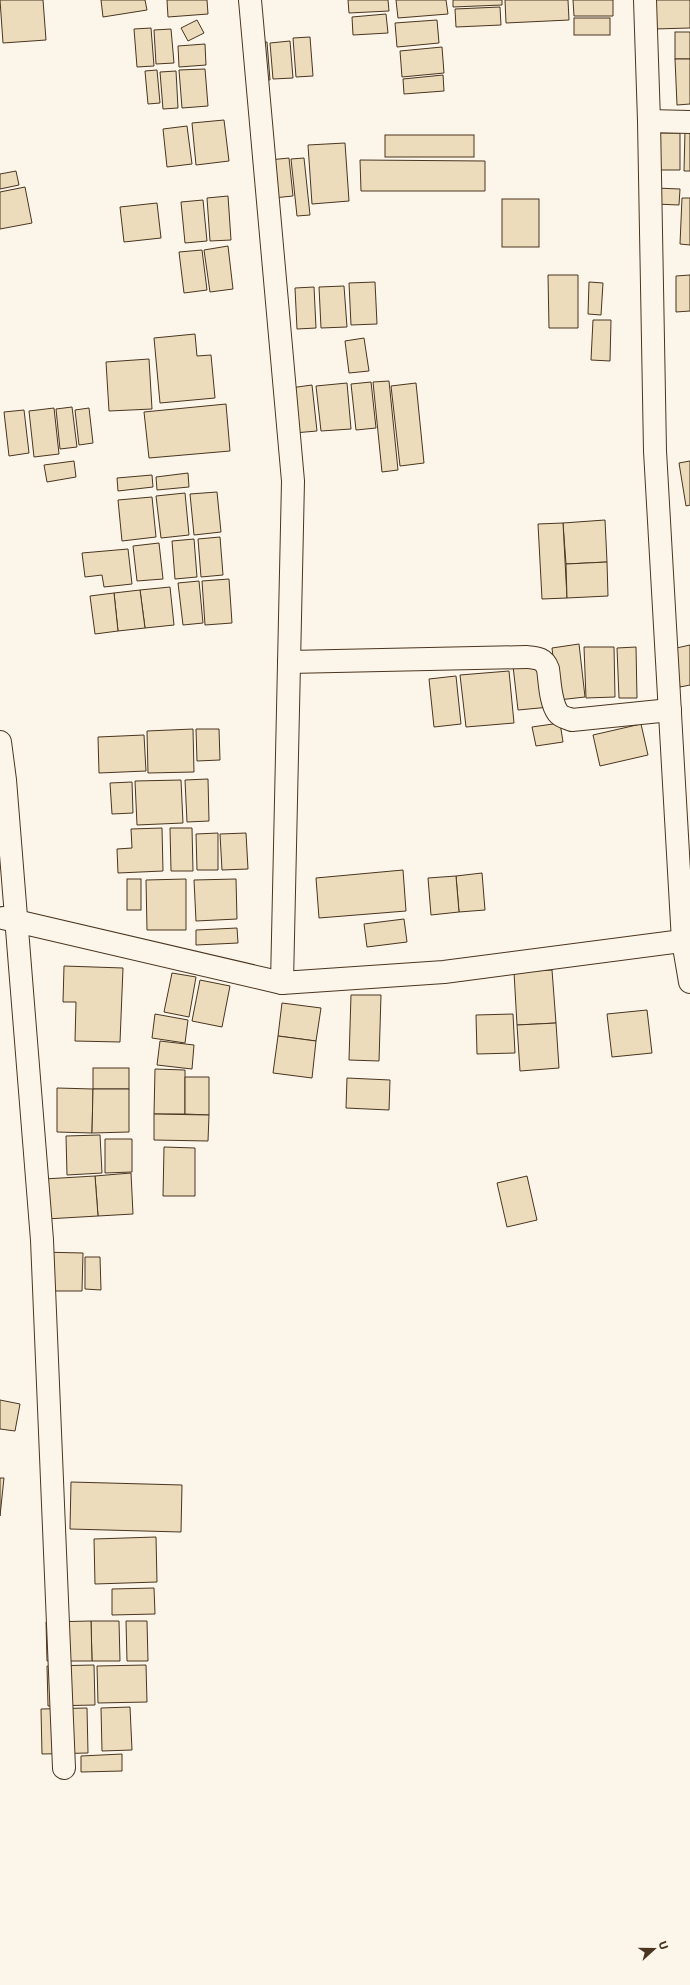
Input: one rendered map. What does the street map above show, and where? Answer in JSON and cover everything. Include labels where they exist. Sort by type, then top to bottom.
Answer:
[{"type":"street","points":[[250,0],[293,481],[282,983]]},
{"type":"street","points":[[645,0],[649,121],[655,451],[670,710],[690,982]]},
{"type":"street","points":[[649,121],[690,122]]},
{"type":"street","points":[[289,662],[518,657],[540,658],[546,664],[548,669],[554,705],[558,713],[565,718],[572,720],[670,710]]},
{"type":"street","points":[[0,742],[5,780],[8,919],[42,1240],[64,1768]]},
{"type":"street","points":[[8,919],[282,983],[444,972],[686,941]]},
{"type":"building","points":[[0,0],[43,0],[46,40],[3,43]]},
{"type":"building","points":[[101,0],[145,0],[147,10],[103,17]]},
{"type":"building","points":[[167,0],[207,0],[208,14],[168,17]]},
{"type":"building","points":[[348,0],[388,0],[389,11],[349,13]]},
{"type":"building","points":[[396,0],[446,0],[448,14],[398,18]]},
{"type":"building","points":[[453,0],[502,0],[502,5],[453,7]]},
{"type":"building","points":[[505,0],[568,0],[569,20],[506,23]]},
{"type":"building","points":[[573,0],[613,0],[613,16],[574,16]]},
{"type":"building","points":[[653,0],[690,0],[690,28],[654,29]]},
{"type":"building","points":[[500,7],[501,25],[456,27],[455,9]]},
{"type":"building","points":[[386,14],[388,33],[353,35],[352,17]]},
{"type":"building","points":[[574,18],[610,18],[610,35],[574,35]]},
{"type":"building","points":[[197,20],[204,33],[188,41],[181,28]]},
{"type":"building","points":[[437,20],[439,43],[397,47],[395,23]]},
{"type":"building","points":[[151,28],[154,66],[137,67],[134,29]]},
{"type":"building","points":[[171,29],[174,63],[156,64],[154,30]]},
{"type":"building","points":[[675,32],[690,32],[690,59],[675,59]]},
{"type":"building","points":[[310,37],[313,76],[296,77],[293,38]]},
{"type":"building","points":[[290,41],[293,78],[273,79],[270,43]]},
{"type":"building","points":[[267,42],[270,80],[259,80],[256,43]]},
{"type":"building","points":[[205,44],[206,65],[179,67],[178,46]]},
{"type":"building","points":[[442,47],[444,73],[402,77],[400,51]]},
{"type":"building","points":[[675,59],[690,59],[690,104],[677,105]]},
{"type":"building","points":[[205,69],[208,106],[182,108],[179,70]]},
{"type":"building","points":[[157,70],[160,103],[148,104],[145,71]]},
{"type":"building","points":[[176,71],[178,108],[163,109],[160,72]]},
{"type":"building","points":[[443,75],[444,91],[404,94],[403,79]]},
{"type":"building","points":[[224,120],[229,161],[196,165],[192,123]]},
{"type":"building","points":[[187,126],[192,164],[167,167],[163,129]]},
{"type":"building","points":[[685,131],[690,131],[690,171],[684,171]]},
{"type":"building","points":[[658,133],[680,133],[680,170],[657,170]]},
{"type":"building","points":[[385,135],[474,135],[474,157],[385,157]]},
{"type":"building","points":[[345,143],[349,201],[312,204],[308,145]]},
{"type":"building","points":[[289,158],[293,196],[273,198],[269,160]]},
{"type":"building","points":[[304,158],[310,215],[297,216],[291,159]]},
{"type":"building","points":[[360,160],[485,161],[485,191],[361,191]]},
{"type":"building","points":[[16,171],[19,185],[0,189],[0,174]]},
{"type":"building","points":[[25,187],[32,223],[0,229],[0,192]]},
{"type":"building","points":[[655,188],[680,189],[679,205],[655,204]]},
{"type":"building","points":[[228,196],[231,240],[210,241],[207,198]]},
{"type":"building","points":[[682,198],[690,198],[690,245],[680,244]]},
{"type":"building","points":[[502,199],[539,199],[539,247],[502,247]]},
{"type":"building","points":[[203,200],[207,241],[185,243],[181,202]]},
{"type":"building","points":[[157,203],[161,238],[124,242],[120,207]]},
{"type":"building","points":[[228,246],[233,289],[210,292],[204,250]]},
{"type":"building","points":[[202,250],[207,290],[184,293],[179,252]]},
{"type":"building","points":[[548,275],[578,275],[578,328],[549,328]]},
{"type":"building","points":[[690,275],[690,311],[676,312],[676,276]]},
{"type":"building","points":[[375,282],[377,324],[351,325],[349,283]]},
{"type":"building","points":[[589,282],[603,283],[601,315],[588,314]]},
{"type":"building","points":[[344,286],[347,327],[321,328],[319,287]]},
{"type":"building","points":[[314,287],[316,328],[297,329],[295,288]]},
{"type":"building","points":[[593,320],[611,320],[610,361],[591,360]]},
{"type":"building","points":[[195,334],[197,356],[211,355],[215,398],[160,403],[154,338]]},
{"type":"building","points":[[364,338],[369,371],[349,373],[345,341]]},
{"type":"building","points":[[149,359],[152,409],[109,411],[106,362]]},
{"type":"building","points":[[389,381],[398,470],[382,472],[373,382]]},
{"type":"building","points":[[371,382],[376,428],[356,430],[351,384]]},
{"type":"building","points":[[347,383],[351,429],[321,431],[316,386]]},
{"type":"building","points":[[416,383],[424,463],[400,466],[391,386]]},
{"type":"building","points":[[312,385],[317,431],[294,433],[290,388]]},
{"type":"building","points":[[226,404],[230,451],[149,458],[144,412]]},
{"type":"building","points":[[72,407],[77,447],[60,449],[56,409]]},
{"type":"building","points":[[54,408],[59,454],[34,457],[29,411]]},
{"type":"building","points":[[89,408],[93,443],[79,445],[75,410]]},
{"type":"building","points":[[24,410],[29,453],[9,456],[4,412]]},
{"type":"building","points":[[74,461],[76,477],[47,482],[44,465]]},
{"type":"building","points":[[690,461],[690,505],[686,506],[679,463]]},
{"type":"building","points":[[188,473],[189,487],[157,490],[156,477]]},
{"type":"building","points":[[152,475],[153,487],[118,491],[117,478]]},
{"type":"building","points":[[217,492],[221,532],[194,535],[190,494]]},
{"type":"building","points":[[185,493],[189,535],[161,538],[156,496]]},
{"type":"building","points":[[152,497],[156,537],[122,541],[118,500]]},
{"type":"building","points":[[605,520],[607,562],[566,564],[563,523]]},
{"type":"building","points":[[563,523],[567,598],[542,599],[538,524]]},
{"type":"building","points":[[220,537],[223,575],[201,577],[198,539]]},
{"type":"building","points":[[194,539],[197,577],[175,579],[172,541]]},
{"type":"building","points":[[159,543],[163,579],[137,581],[133,546]]},
{"type":"building","points":[[128,549],[132,584],[104,587],[102,575],[85,577],[82,553]]},
{"type":"building","points":[[607,562],[608,596],[567,598],[566,564]]},
{"type":"building","points":[[229,579],[232,623],[205,625],[202,581]]},
{"type":"building","points":[[199,581],[203,623],[183,625],[178,583]]},
{"type":"building","points":[[170,587],[174,625],[145,628],[140,590]]},
{"type":"building","points":[[140,590],[145,628],[118,631],[114,593]]},
{"type":"building","points":[[114,593],[118,631],[95,634],[90,596]]},
{"type":"building","points":[[579,644],[585,697],[558,700],[552,648]]},
{"type":"building","points":[[690,645],[690,685],[680,687],[672,649]]},
{"type":"building","points":[[584,647],[614,647],[615,697],[586,698]]},
{"type":"building","points":[[636,647],[637,698],[619,698],[617,648]]},
{"type":"building","points":[[545,663],[550,707],[518,710],[513,666]]},
{"type":"building","points":[[509,671],[514,723],[466,727],[460,675]]},
{"type":"building","points":[[456,676],[461,724],[434,727],[429,679]]},
{"type":"building","points":[[560,723],[563,742],[536,746],[532,727]]},
{"type":"building","points":[[641,724],[648,755],[600,766],[593,735]]},
{"type":"building","points":[[193,729],[194,772],[148,773],[147,731]]},
{"type":"building","points":[[196,729],[219,729],[220,760],[197,761]]},
{"type":"building","points":[[144,735],[146,771],[99,773],[98,737]]},
{"type":"building","points":[[208,779],[209,821],[187,822],[185,780]]},
{"type":"building","points":[[181,780],[183,823],[137,825],[135,781]]},
{"type":"building","points":[[132,782],[133,813],[112,814],[110,783]]},
{"type":"building","points":[[162,828],[163,871],[118,873],[117,849],[132,848],[131,829]]},
{"type":"building","points":[[170,828],[192,828],[193,871],[171,871]]},
{"type":"building","points":[[218,833],[218,870],[197,870],[196,834]]},
{"type":"building","points":[[246,833],[248,869],[222,870],[220,834]]},
{"type":"building","points":[[403,870],[406,911],[319,918],[316,878]]},
{"type":"building","points":[[482,873],[485,910],[459,912],[456,876]]},
{"type":"building","points":[[456,876],[459,912],[431,915],[428,878]]},
{"type":"building","points":[[127,879],[141,879],[141,910],[127,910]]},
{"type":"building","points":[[186,879],[186,930],[147,930],[146,880]]},
{"type":"building","points":[[236,879],[237,919],[196,921],[194,880]]},
{"type":"building","points":[[404,919],[407,942],[367,947],[364,924]]},
{"type":"building","points":[[237,928],[238,943],[196,945],[196,930]]},
{"type":"building","points":[[64,966],[123,968],[120,1042],[75,1041],[76,1002],[63,1002]]},
{"type":"building","points":[[552,970],[556,1023],[517,1025],[514,972]]},
{"type":"building","points":[[172,973],[196,977],[189,1017],[164,1012]]},
{"type":"building","points":[[200,980],[230,986],[222,1027],[192,1021]]},
{"type":"building","points":[[351,995],[381,995],[379,1061],[349,1060]]},
{"type":"building","points":[[282,1003],[321,1008],[316,1041],[278,1036]]},
{"type":"building","points":[[647,1010],[652,1053],[612,1057],[607,1014]]},
{"type":"building","points":[[155,1014],[188,1020],[185,1043],[152,1038]]},
{"type":"building","points":[[513,1014],[515,1053],[477,1054],[476,1015]]},
{"type":"building","points":[[556,1023],[559,1068],[520,1071],[517,1025]]},
{"type":"building","points":[[278,1036],[316,1041],[312,1078],[273,1073]]},
{"type":"building","points":[[160,1041],[194,1045],[192,1069],[157,1065]]},
{"type":"building","points":[[93,1068],[129,1068],[129,1089],[93,1089]]},
{"type":"building","points":[[155,1069],[185,1070],[185,1114],[154,1114]]},
{"type":"building","points":[[185,1077],[209,1077],[209,1115],[185,1114]]},
{"type":"building","points":[[347,1078],[390,1080],[389,1110],[346,1108]]},
{"type":"building","points":[[57,1088],[93,1089],[92,1133],[57,1132]]},
{"type":"building","points":[[93,1089],[129,1089],[129,1132],[92,1133]]},
{"type":"building","points":[[154,1114],[209,1115],[208,1141],[154,1140]]},
{"type":"building","points":[[100,1135],[102,1173],[67,1175],[66,1136]]},
{"type":"building","points":[[105,1139],[132,1139],[132,1172],[105,1173]]},
{"type":"building","points":[[164,1147],[195,1148],[195,1196],[163,1196]]},
{"type":"building","points":[[131,1173],[133,1214],[98,1216],[95,1176]]},
{"type":"building","points":[[95,1176],[98,1216],[46,1219],[44,1179]]},
{"type":"building","points":[[527,1176],[537,1220],[507,1227],[497,1183]]},
{"type":"building","points":[[39,1252],[83,1253],[82,1291],[38,1291]]},
{"type":"building","points":[[85,1257],[100,1257],[101,1290],[85,1289]]},
{"type":"building","points":[[0,1400],[20,1404],[15,1431],[0,1429]]},
{"type":"building","points":[[0,1478],[4,1478],[0,1516]]},
{"type":"building","points":[[71,1482],[182,1485],[181,1532],[70,1529]]},
{"type":"building","points":[[156,1537],[157,1582],[95,1584],[94,1539]]},
{"type":"building","points":[[154,1588],[155,1614],[112,1615],[112,1589]]},
{"type":"building","points":[[91,1621],[119,1621],[120,1661],[92,1661]]},
{"type":"building","points":[[91,1621],[92,1661],[47,1661],[46,1622]]},
{"type":"building","points":[[126,1621],[147,1621],[148,1661],[127,1661]]},
{"type":"building","points":[[94,1665],[95,1705],[48,1706],[47,1666]]},
{"type":"building","points":[[146,1665],[147,1702],[98,1703],[97,1666]]},
{"type":"building","points":[[130,1707],[132,1750],[102,1751],[101,1708]]},
{"type":"building","points":[[87,1708],[88,1753],[42,1754],[41,1709]]},
{"type":"building","points":[[122,1754],[122,1771],[81,1772],[81,1756]]}]
